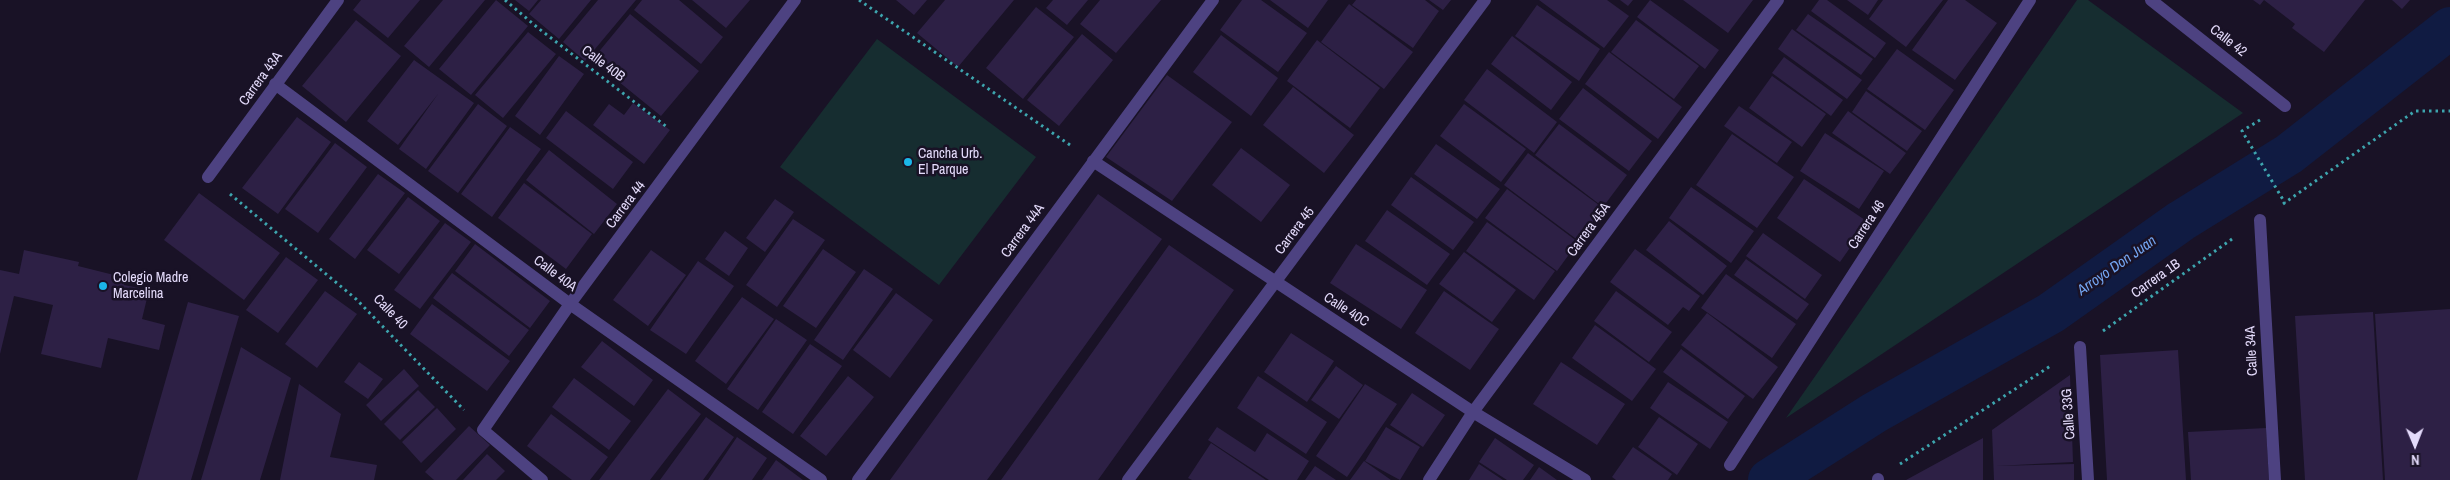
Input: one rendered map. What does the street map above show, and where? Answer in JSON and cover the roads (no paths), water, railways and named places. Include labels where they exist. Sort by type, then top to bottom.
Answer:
[{"type":"street","name":"Carrera 43A","points":[[208,176],[338,0]]},
{"type":"street","name":"Carrera 44","points":[[542,480],[483,430],[570,304],[795,0]]},
{"type":"street","name":"Carrera 45","points":[[1128,480],[1485,0]]},
{"type":"street","name":"Carrera 45A","points":[[1429,480],[1473,412],[1778,0]]},
{"type":"street","name":"Calle 42","points":[[2151,0],[2285,106]]},
{"type":"street","name":"Carrera 46","points":[[1730,466],[2028,1]]},
{"type":"street","name":"Carrera 44A","points":[[858,480],[1208,2]]},
{"type":"street","name":"Calle 40A","points":[[275,84],[570,304],[821,480]]},
{"type":"street","name":"Calle 40C","points":[[1093,161],[1473,412],[1585,480]]},
{"type":"street","name":"Calle 34A","points":[[2260,220],[2275,480]]},
{"type":"street","name":"Calle 33G","points":[[2080,347],[2088,480]]},
{"type":"waterway","name":"Arroyo Don Juan","points":[[1769,480],[1874,413],[2051,313],[2181,221],[2289,154],[2450,28]]},
{"type":"place","name":"Cancha Urb. El Parque","points":[[908,162]]},
{"type":"place","name":"Colegio Madre Marcelina","points":[[103,286]]}]
